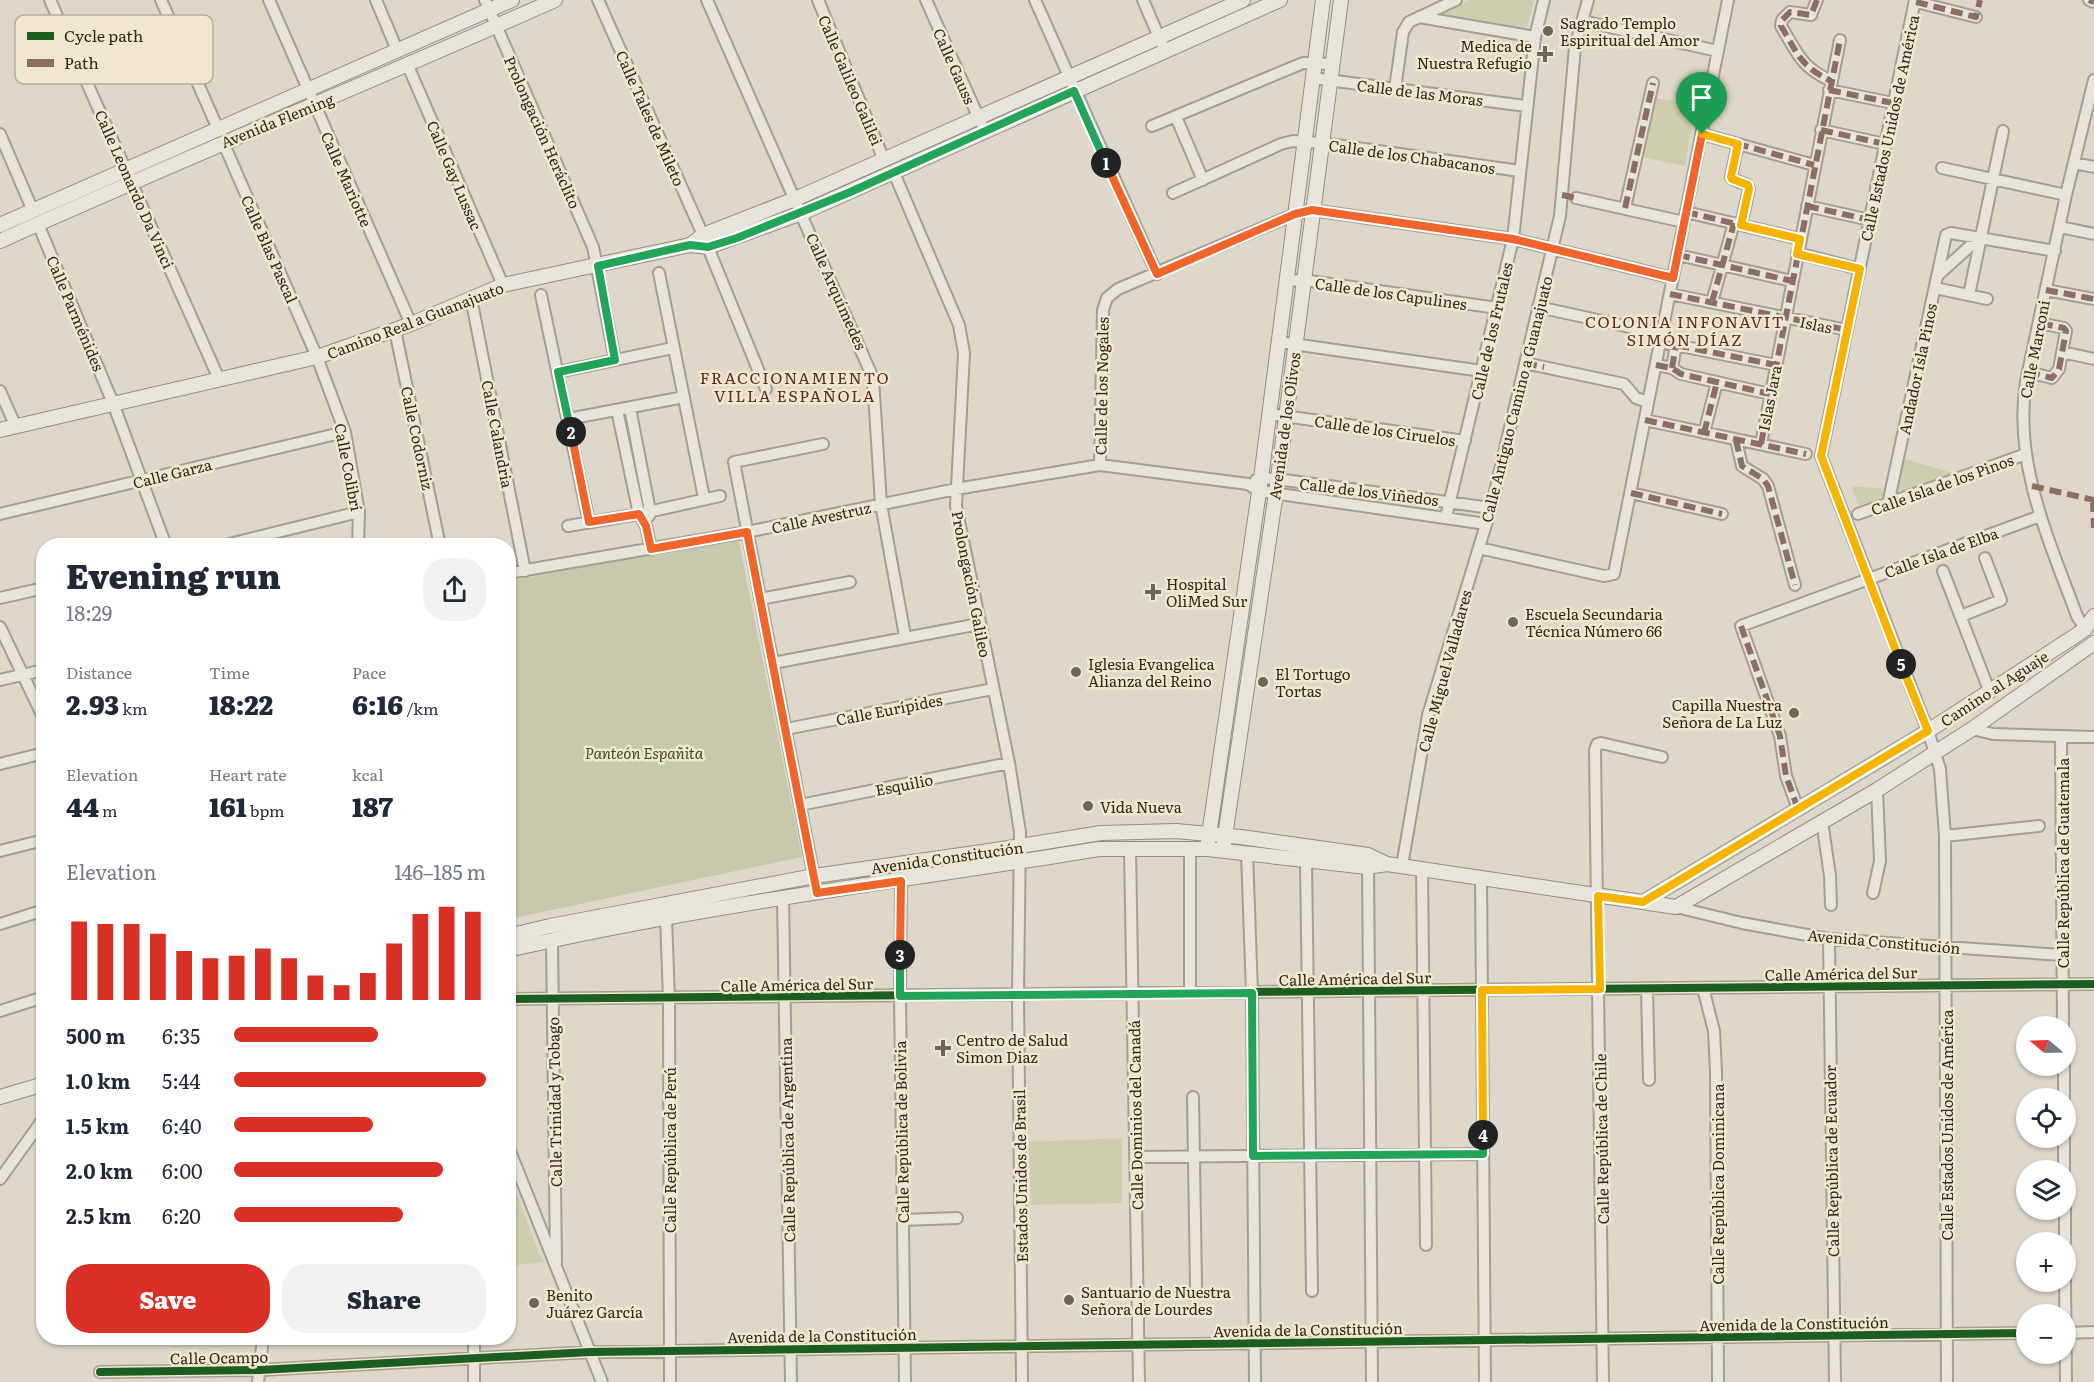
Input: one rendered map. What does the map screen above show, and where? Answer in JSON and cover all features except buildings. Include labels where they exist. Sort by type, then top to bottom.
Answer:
[{"type":"street","name":"Calle Leonardo Da Vinci","points":[[50,0],[57,15]]},
{"type":"street","name":"Calle Blas Pascal","points":[[160,0],[167,15]]},
{"type":"street","name":"Calle Mariotte","points":[[269,0],[411,324]]},
{"type":"street","points":[[376,0],[397,50]]},
{"type":"street","name":"Avenida Fleming","points":[[0,225],[35,217],[132,182],[308,90],[397,50],[488,5],[512,0]]},
{"type":"street","name":"Avenida Fleming","points":[[0,241],[35,217],[127,169],[220,135],[315,106],[555,0]]},
{"type":"street","name":"Calle Tales de Mileto","points":[[598,0],[705,241],[766,389]]},
{"type":"street","name":"Calle Arquímedes","points":[[707,0],[873,378],[880,504],[905,636]]},
{"type":"street","name":"Calle Galileo Galilei","points":[[818,0],[884,160]]},
{"type":"street","name":"Calle Gauss","points":[[926,0],[981,124]]},
{"type":"street","points":[[1035,0],[1157,274]]},
{"type":"street","points":[[1143,0],[1163,44]]},
{"type":"street","name":"Camino Real a Guanajuato","points":[[1163,44],[1243,0]]},
{"type":"street","name":"Camino Real a Guanajuato","points":[[705,241],[884,160],[981,124],[1257,5],[1280,0]]},
{"type":"street","name":"Avenida de los Olivos","points":[[1207,849],[1245,586],[1256,484],[1279,342],[1323,0]]},
{"type":"street","name":"Avenida de los Olivos","points":[[1223,851],[1277,486],[1341,0]]},
{"type":"street","points":[[1395,89],[1403,32],[1410,22],[1418,17],[1456,0]]},
{"type":"street","name":"Calle de los Frutales","points":[[1446,517],[1513,239],[1526,106],[1535,38],[1544,0]]},
{"type":"street","name":"Calle Antiguo Camino a Guanajuato","points":[[1479,548],[1491,508],[1560,216],[1575,47],[1588,0]]},
{"type":"street","points":[[1479,548],[1604,576],[1614,574],[1728,0]]},
{"type":"street","points":[[1817,0],[1811,15],[1790,12],[1782,20],[1781,26],[1805,65],[1830,86],[1893,103]]},
{"type":"street","points":[[2089,0],[2094,2]]},
{"type":"street","points":[[1915,1],[1976,17]]},
{"type":"street","name":"Calle Estados Unidos de América","points":[[1915,1],[1821,456],[1936,752],[1940,769],[1945,836],[1947,1382]]},
{"type":"street","name":"Prolongación Heráclito","points":[[488,5],[593,247],[615,360]]},
{"type":"street","points":[[1418,17],[1535,38]]},
{"type":"street","points":[[1582,21],[1718,51]]},
{"type":"street","name":"Islas Jara","points":[[1761,444],[1784,317],[1840,40]]},
{"type":"street","points":[[1152,126],[1303,63],[1333,64]]},
{"type":"street","name":"Calle Gay Lussac","points":[[408,66],[503,285]]},
{"type":"street","name":"Calle de las Moras","points":[[1313,78],[1526,106]]},
{"type":"street","name":"Calle Marconi","points":[[2088,641],[2040,516],[2022,427],[2028,372],[2066,195],[2094,80]]},
{"type":"street","points":[[1625,208],[1653,83]]},
{"type":"street","name":"Calle Leonardo Da Vinci","points":[[88,84],[219,379]]},
{"type":"street","name":"Calle Blas Pascal","points":[[197,84],[317,357]]},
{"type":"street","points":[[1176,117],[1203,180]]},
{"type":"street","name":"Camino Real a Guanajuato","points":[[0,430],[317,357],[396,330],[503,285],[690,245],[802,213],[894,173],[981,124]]},
{"type":"street","points":[[1821,130],[1885,144]]},
{"type":"street","points":[[1969,295],[2003,131]]},
{"type":"street","name":"Calle Parménides","points":[[0,134],[114,403],[163,538]]},
{"type":"street","points":[[1702,134],[1814,165]]},
{"type":"street","name":"Calle de los Chabacanos","points":[[1173,193],[1281,144],[1293,141],[1322,143],[1520,171]]},
{"type":"street","points":[[1713,302],[1723,264],[1749,189],[1748,185],[1731,177],[1738,144]]},
{"type":"street","points":[[2074,163],[2094,167]]},
{"type":"street","points":[[1942,168],[2066,195]]},
{"type":"street","name":"Prolongación Galileo","points":[[894,173],[959,325],[964,353],[956,506],[1009,763],[1020,832],[1018,862]]},
{"type":"street","points":[[1576,198],[1685,217],[1704,216],[1800,239]]},
{"type":"street","points":[[1807,206],[1870,220]]},
{"type":"street","points":[[1312,210],[1513,239],[1673,278]]},
{"type":"street","name":"Calle de los Nogales","points":[[1100,465],[1103,310],[1107,298],[1118,289],[1295,214],[1312,210]]},
{"type":"street","points":[[2060,227],[2094,234]]},
{"type":"street","name":"Andador Isla Pinos","points":[[1888,504],[1946,235],[1952,233],[1980,237]]},
{"type":"street","points":[[1980,237],[2055,251]]},
{"type":"street","points":[[1980,237],[1936,282],[1969,295],[1987,299]]},
{"type":"street","points":[[1797,254],[1860,269]]},
{"type":"street","points":[[1678,255],[1792,281]]},
{"type":"street","points":[[659,273],[704,498]]},
{"type":"street","name":"Calle de los Capulines","points":[[1286,281],[1303,280],[1497,308]]},
{"type":"street","points":[[2046,290],[2094,299]]},
{"type":"street","name":"Islas","points":[[1670,294],[1847,330]]},
{"type":"street","points":[[542,295],[589,522]]},
{"type":"street","name":"Calle Calandria","points":[[471,298],[525,571]]},
{"type":"street","points":[[1538,307],[1661,338],[1676,345],[1776,365]]},
{"type":"street","points":[[2028,372],[2052,378],[2059,369],[2066,331],[2064,328],[2039,323]]},
{"type":"street","name":"Calle Codorniz","points":[[396,330],[438,538]]},
{"type":"street","points":[[1279,342],[1482,371]]},
{"type":"street","points":[[1671,368],[1676,345]]},
{"type":"street","points":[[558,372],[673,348]]},
{"type":"street","points":[[2062,352],[2094,359]]},
{"type":"street","name":"Calle Colibrí","points":[[317,357],[345,432],[359,512],[358,538]]},
{"type":"street","points":[[1525,363],[1624,384],[1635,398],[1648,402]]},
{"type":"street","points":[[1656,365],[1671,368],[1681,374],[1770,394]]},
{"type":"street","points":[[1704,433],[1717,381]]},
{"type":"street","points":[[0,391],[16,426]]},
{"type":"street","points":[[568,419],[684,397]]},
{"type":"street","points":[[630,408],[651,549]]},
{"type":"street","points":[[617,410],[645,512]]},
{"type":"street","name":"Calle de los Ciruelos","points":[[1269,414],[1465,441]]},
{"type":"street","points":[[1645,420],[1806,454]]},
{"type":"street","name":"Calle Garza","points":[[0,514],[345,432]]},
{"type":"street","points":[[1736,440],[1742,466],[1763,479],[1768,486],[1795,585]]},
{"type":"street","points":[[817,893],[734,462],[823,444]]},
{"type":"street","name":"Calle Isla de los Pinos","points":[[1858,514],[2026,454]]},
{"type":"street","name":"Calle de los Viñedos","points":[[956,489],[1100,465],[1256,484],[1450,501],[1491,508]]},
{"type":"street","name":"Calle de los Viñedos","points":[[1277,486],[1486,524]]},
{"type":"street","name":"Calle Avestruz","points":[[516,572],[747,532],[956,489]]},
{"type":"street","points":[[1631,493],[1722,514]]},
{"type":"street","points":[[568,526],[720,496]]},
{"type":"street","points":[[253,538],[359,512]]},
{"type":"street","name":"Calle Isla de Elba","points":[[1798,809],[1784,770],[1780,736],[1741,626],[2040,516]]},
{"type":"street","name":"Calle Miguel Valladares","points":[[1402,866],[1428,715],[1479,548]]},
{"type":"street","points":[[1961,616],[2001,600],[1985,558]]},
{"type":"street","points":[[1943,571],[1989,690]]},
{"type":"street","points":[[760,599],[850,582]]},
{"type":"street","points":[[1245,586],[1262,589]]},
{"type":"street","points":[[0,598],[36,590]]},
{"type":"street","name":"Camino al Aguaje","points":[[1676,907],[1877,790],[1972,729],[2088,641],[2094,616]]},
{"type":"street","points":[[773,663],[905,636],[980,624]]},
{"type":"street","points":[[0,627],[36,702]]},
{"type":"street","name":"Camino al Aguaje","points":[[1643,902],[1928,731],[1989,690],[2088,641]]},
{"type":"street","points":[[0,680],[36,672]]},
{"type":"street","name":"Calle Eurípides","points":[[786,729],[993,689]]},
{"type":"street","points":[[1972,729],[1993,734],[2094,737]]},
{"type":"street","name":"Calle República de Guatemala","points":[[2061,737],[2063,1016]]},
{"type":"street","name":"Calle República de Chile","points":[[1603,1382],[1600,989],[1595,750],[1597,744],[1601,743],[1662,757]]},
{"type":"street","points":[[0,764],[36,755]]},
{"type":"street","name":"Esquilio","points":[[800,805],[1009,763]]},
{"type":"street","points":[[1873,893],[1880,861],[1877,790]]},
{"type":"street","points":[[1822,821],[1830,876],[1831,905]]},
{"type":"street","points":[[1945,836],[2039,826]]},
{"type":"street","name":"Avenida Constitución","points":[[516,934],[814,876],[1101,833],[1176,831],[1226,836],[1387,864],[1676,907],[1742,923],[1829,939],[2062,956]]},
{"type":"street","points":[[0,851],[36,842]]},
{"type":"street","name":"Calle Dominios del Canadá","points":[[1130,848],[1139,1382]]},
{"type":"street","points":[[1190,848],[1190,993]]},
{"type":"street","name":"Avenida Constitución","points":[[516,948],[666,918],[783,898],[1100,849],[1190,848],[1306,861],[1368,861]]},
{"type":"street","points":[[1246,854],[1252,993],[1255,1382]]},
{"type":"street","points":[[1306,861],[1312,1290]]},
{"type":"street","points":[[1368,861],[1372,1382]]},
{"type":"street","name":"Estados Unidos de Brasil","points":[[1018,862],[1022,1382]]},
{"type":"street","points":[[1422,868],[1426,1245]]},
{"type":"street","points":[[1481,877],[1485,1382]]},
{"type":"street","name":"Calle República de Bolivia","points":[[901,881],[900,996],[905,1382]]},
{"type":"street","name":"Calle República de Argentina","points":[[783,898],[791,1382]]},
{"type":"street","points":[[0,924],[36,913]]},
{"type":"street","name":"Calle República de Perú","points":[[666,918],[669,999],[670,1382]]},
{"type":"street","name":"Calle República de Ecuador","points":[[1829,939],[1834,1382]]},
{"type":"street","name":"Calle Trinidad y Tobago","points":[[552,940],[556,1264]]},
{"type":"street","name":"Calle América del Sur","points":[[516,999],[2094,984]]},
{"type":"street","name":"Calle República Dominicana","points":[[1702,988],[1714,1031],[1716,1072],[1718,1382]]},
{"type":"street","points":[[1647,989],[1649,1080]]},
{"type":"street","points":[[0,1011],[36,1000]]},
{"type":"street","points":[[0,1098],[36,1087]]},
{"type":"street","points":[[1193,1097],[1196,1286]]},
{"type":"street","points":[[0,1179],[36,1129]]},
{"type":"street","points":[[1136,1157],[1483,1154]]},
{"type":"street","points":[[516,1166],[603,1382]]},
{"type":"street","points":[[903,1220],[957,1218]]},
{"type":"street","points":[[2076,1333],[2094,1332]]},
{"type":"street","name":"Avenida de la Constitución","points":[[590,1352],[2016,1333]]},
{"type":"street","points":[[258,1382],[262,1345]]},
{"type":"street","points":[[474,1345],[474,1382]]},
{"type":"street","name":"Calle Ocampo","points":[[100,1372],[260,1370],[590,1352]]},
{"type":"street","points":[[2066,1364],[2066,1382]]},
{"type":"green space","points":[[1470,0],[1534,0],[1527,28],[1438,15]]},
{"type":"green space","points":[[1654,98],[1695,105],[1685,166],[1641,157]]},
{"type":"green space","points":[[1902,458],[1959,475],[1894,493]]},
{"type":"green space","points":[[1852,486],[1885,489],[1882,498],[1858,506]]},
{"type":"green space","name":"Panteón Españita","points":[[738,537],[802,857],[516,918],[516,580]]},
{"type":"green space","points":[[1122,1138],[1122,1203],[1031,1205],[1028,1142]]},
{"type":"green space","points":[[516,1192],[539,1253],[544,1262],[516,1265]]},
{"type":"marked path","points":[[1817,0],[1811,15],[1790,12],[1782,20],[1781,26],[1806,64],[1831,81]]},
{"type":"marked path","points":[[1916,2],[1976,17],[1980,0]]},
{"type":"marked path","points":[[2089,0],[2094,2]]},
{"type":"marked path","points":[[1761,444],[1840,40]]},
{"type":"marked path","points":[[1625,208],[1653,83]]},
{"type":"marked path","points":[[1829,90],[1893,103]]},
{"type":"marked path","points":[[1821,130],[1885,144]]},
{"type":"marked path","points":[[1702,134],[1814,165]]},
{"type":"marked path","points":[[1738,144],[1731,177],[1747,185],[1749,189],[1741,225]]},
{"type":"marked path","points":[[1562,195],[1576,198]]},
{"type":"marked path","points":[[1807,206],[1870,220]]},
{"type":"marked path","points":[[1686,212],[1800,239]]},
{"type":"marked path","points":[[1712,302],[1734,223]]},
{"type":"marked path","points":[[1797,253],[1860,269]]},
{"type":"marked path","points":[[1678,255],[1792,281]]},
{"type":"marked path","points":[[2046,290],[2094,299]]},
{"type":"marked path","points":[[1670,294],[1847,330]]},
{"type":"marked path","points":[[2028,372],[2052,378],[2059,369],[2066,331],[2064,328],[2039,323]]},
{"type":"marked path","points":[[1660,342],[1776,365]]},
{"type":"marked path","points":[[1672,368],[1676,345]]},
{"type":"marked path","points":[[1525,363],[1544,367]]},
{"type":"marked path","points":[[1656,365],[1672,368],[1681,374],[1770,394]]},
{"type":"marked path","points":[[1704,433],[1717,382]]},
{"type":"marked path","points":[[1645,420],[1806,454]]},
{"type":"marked path","points":[[1736,440],[1742,466],[1763,479],[1768,486],[1795,585]]},
{"type":"marked path","points":[[2032,486],[2094,500]]},
{"type":"marked path","points":[[1631,493],[1722,514]]},
{"type":"marked path","points":[[2093,500],[2094,528]]},
{"type":"marked path","points":[[1741,626],[1780,736],[1786,776],[1798,809]]},
{"type":"cycle path","points":[[516,999],[2094,984]]},
{"type":"cycle path","points":[[100,1372],[260,1370],[590,1352],[2016,1333]]},
{"type":"place","name":"Sagrado Templo Espiritual del Amor","points":[[1548,31]]},
{"type":"place","name":"Medica de Nuestra Refugio","points":[[1545,54]]},
{"type":"place","name":"Hospital OliMed Sur","points":[[1153,592]]},
{"type":"place","name":"Escuela Secundaria Técnica Número 66","points":[[1513,622]]},
{"type":"place","name":"Iglesia Evangelica Alianza del Reino","points":[[1076,672]]},
{"type":"place","name":"El Tortugo Tortas","points":[[1263,682]]},
{"type":"place","name":"Capilla Nuestra Señora de La Luz","points":[[1794,713]]},
{"type":"place","name":"Vida Nueva","points":[[1088,806]]},
{"type":"place","name":"Centro de Salud Simon Diaz","points":[[943,1048]]},
{"type":"place","name":"Santuario de Nuestra Señora de Lourdes","points":[[1069,1300]]},
{"type":"place","name":"Benito Juárez García","points":[[534,1303]]},
{"type":"district","name":"COLONIA INFONAVIT SIMÓN DÍAZ","points":[[1685,330]]},
{"type":"district","name":"FRACCIONAMIENTO VILLA ESPAÑOLA","points":[[795,386]]},
{"type":"route","points":[[1074,91],[1157,274],[1295,214],[1312,210],[1513,239],[1673,278],[1702,134],[1738,144],[1731,177],[1748,185],[1749,189],[1741,225],[1800,239],[1797,254],[1860,269],[1821,456],[1928,731],[1643,902],[1598,896],[1600,989],[1482,990],[1483,1154],[1253,1156],[1252,993],[900,996],[901,881],[817,893],[747,532],[651,549],[646,526],[639,514],[589,522],[558,372],[615,360],[598,266],[690,245],[708,247],[737,238],[894,173],[1074,91]]}]
